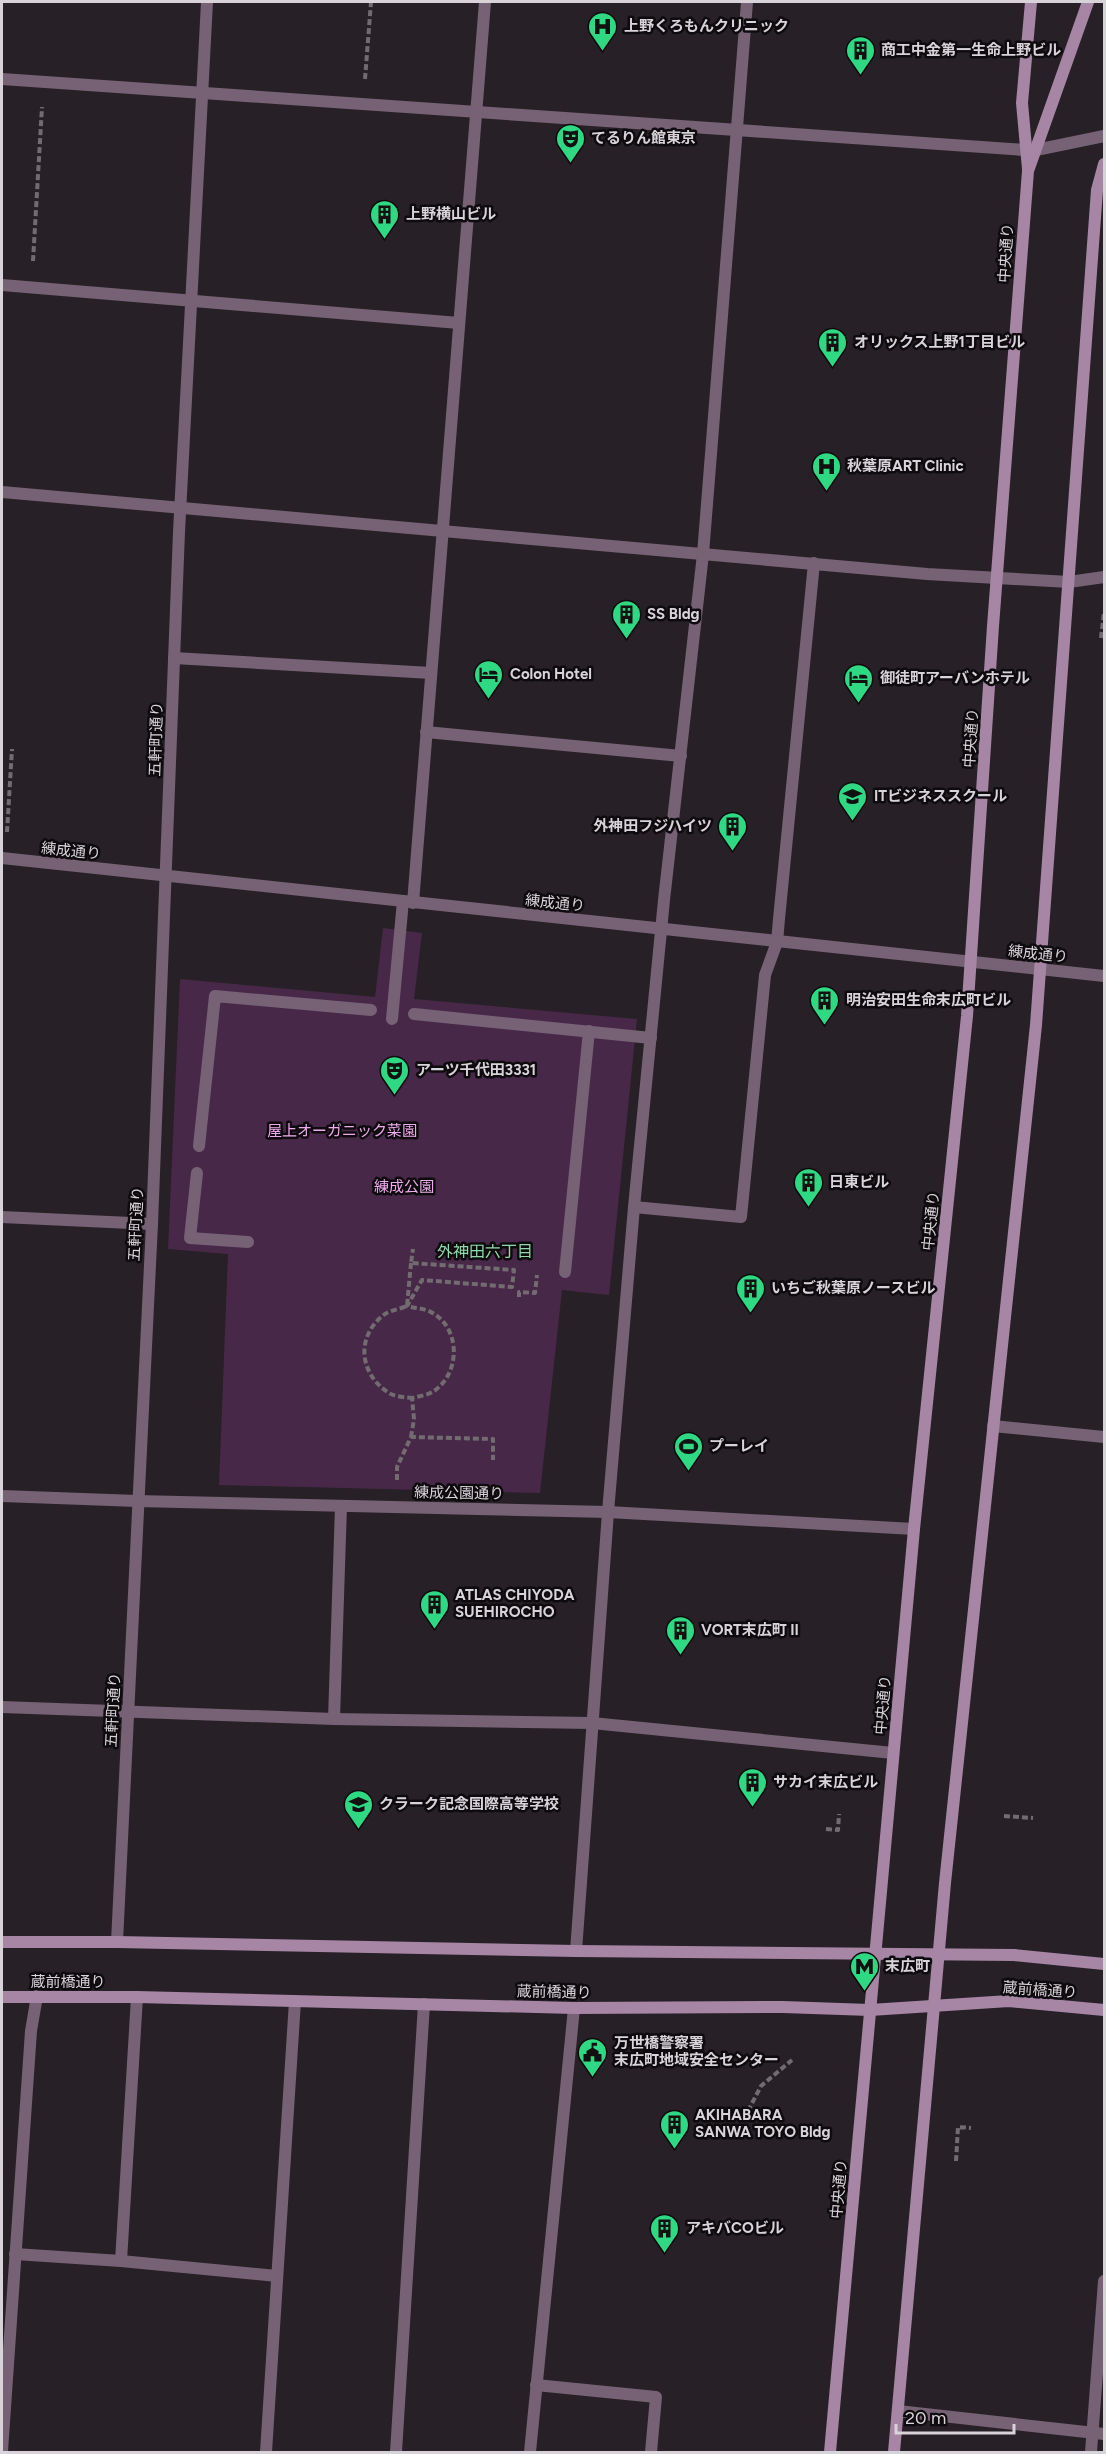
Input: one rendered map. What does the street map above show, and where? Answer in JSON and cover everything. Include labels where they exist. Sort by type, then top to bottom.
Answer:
[{"type":"main road","name":"中央通り","points":[[830,2452],[893,1753],[971,962],[1031,150],[1023,103],[1031,2]]},
{"type":"main road","points":[[1031,150],[1088,2]]},
{"type":"main road","points":[[894,2452],[939,1955],[1041,970],[1097,190],[1104,164]]},
{"type":"main road","points":[[2,1942],[117,1941],[576,1951],[1014,1955],[1104,1964]]},
{"type":"main road","name":"蔵前橋通り","points":[[2,1997],[137,1997],[574,2008],[783,2007],[870,2010],[1009,2001],[1104,2010]]},
{"type":"street","name":"五軒町通り","points":[[117,1941],[152,1224],[180,508],[207,2]]},
{"type":"street","points":[[392,1019],[408,902],[426,732],[485,2]]},
{"type":"street","points":[[576,1951],[608,1512],[634,1208],[703,554],[747,2]]},
{"type":"street","points":[[2,79],[1031,150],[1104,136]]},
{"type":"street","points":[[2,285],[459,323]]},
{"type":"street","points":[[2,492],[998,578],[1069,582],[1104,577]]},
{"type":"street","points":[[634,1208],[741,1217],[765,975],[777,942],[814,563]]},
{"type":"street","points":[[174,658],[431,673]]},
{"type":"street","points":[[426,732],[681,756]]},
{"type":"street","name":"練成通り","points":[[2,858],[1104,976]]},
{"type":"street","points":[[199,1146],[215,996],[371,1010]]},
{"type":"street","points":[[414,1014],[651,1038]]},
{"type":"street","points":[[565,1272],[590,1031]]},
{"type":"street","points":[[196,1173],[190,1238],[248,1242]]},
{"type":"street","points":[[2,1216],[152,1224]]},
{"type":"street","points":[[993,1426],[1104,1437]]},
{"type":"street","name":"練成公園通り","points":[[2,1496],[608,1512],[915,1529]]},
{"type":"street","points":[[334,1719],[341,1506]]},
{"type":"street","points":[[2,1707],[334,1719],[592,1723],[893,1753]]},
{"type":"street","points":[[2,2451],[5,2356],[15,2254],[31,2031],[37,1996]]},
{"type":"street","points":[[121,2261],[137,1997]]},
{"type":"street","points":[[266,2452],[295,2001]]},
{"type":"street","points":[[396,2452],[424,2004]]},
{"type":"street","points":[[530,2452],[574,2008]]},
{"type":"street","points":[[15,2254],[121,2261],[277,2276]]},
{"type":"street","points":[[1090,2452],[1098,2433],[1104,2281]]},
{"type":"street","points":[[536,2385],[656,2397],[651,2452]]},
{"type":"street","points":[[898,2411],[1098,2433]]},
{"type":"path","points":[[364,104],[371,2]]},
{"type":"path","points":[[31,287],[43,82]]},
{"type":"path","points":[[1101,638],[1104,612]]},
{"type":"path","points":[[7,832],[12,749]]},
{"type":"path","points":[[407,1306],[412,1249]]},
{"type":"path","points":[[407,1306],[422,1280],[512,1287],[514,1270],[411,1263]]},
{"type":"path","points":[[407,1306],[428,1310],[447,1326],[455,1348],[450,1373],[434,1391],[412,1398],[391,1394],[371,1378],[363,1354],[370,1329],[386,1313],[407,1306]]},
{"type":"path","points":[[396,1506],[397,1467],[411,1437],[414,1419],[412,1398]]},
{"type":"path","points":[[411,1437],[493,1439],[493,1460]]},
{"type":"path","points":[[826,1829],[837,1830],[839,1814]]},
{"type":"path","points":[[1004,1816],[1033,1818]]},
{"type":"path","points":[[748,2111],[760,2086],[792,2060]]},
{"type":"path","points":[[956,2161],[958,2127],[971,2128]]},
{"type":"green space","name":"練成公園","points":[[383,928],[422,933],[414,999],[637,1019],[609,1295],[562,1290],[540,1493],[219,1485],[228,1254],[168,1249],[180,979],[375,997]]},
{"type":"place","name":"上野くろもんクリニック","points":[[603,52]]},
{"type":"place","name":"商工中金第一生命上野ビル","points":[[860,76]]},
{"type":"place","name":"てるりん館東京","points":[[570,164]]},
{"type":"place","name":"上野横山ビル","points":[[385,240]]},
{"type":"place","name":"オリックス上野1丁目ビル","points":[[833,368]]},
{"type":"place","name":"秋葉原ART Clinic","points":[[826,492]]},
{"type":"place","name":"SS Bldg","points":[[626,640]]},
{"type":"place","name":"Colon Hotel","points":[[489,700]]},
{"type":"place","name":"御徒町アーバンホテル","points":[[859,704]]},
{"type":"place","name":"ITビジネススクール","points":[[853,822]]},
{"type":"place","name":"外神田フジハイツ","points":[[733,852]]},
{"type":"place","name":"明治安田生命末広町ビル","points":[[825,1026]]},
{"type":"place","name":"アーツ千代田3331","points":[[395,1096]]},
{"type":"place","name":"日東ビル","points":[[808,1208]]},
{"type":"place","name":"いちご秋葉原ノースビル","points":[[750,1314]]},
{"type":"place","name":"プーレイ","points":[[688,1472]]},
{"type":"place","name":"ATLAS CHIYODA SUEHIROCHO","points":[[434,1630]]},
{"type":"place","name":"VORT末広町 II","points":[[680,1656]]},
{"type":"place","name":"サカイ末広ビル","points":[[752,1808]]},
{"type":"place","name":"クラーク記念国際高等学校","points":[[358,1830]]},
{"type":"place","name":"末広町","points":[[864,1992]]},
{"type":"place","name":"万世橋警察署 末広町地域安全センター","points":[[593,2078]]},
{"type":"place","name":"AKIHABARA SANWA TOYO Bldg","points":[[674,2150]]},
{"type":"place","name":"アキバCOビル","points":[[665,2254]]},
{"type":"district","name":"外神田六丁目","points":[[485,1251]]},
{"type":"park label","name":"屋上オーガニック菜園","points":[[342,1131]]}]
